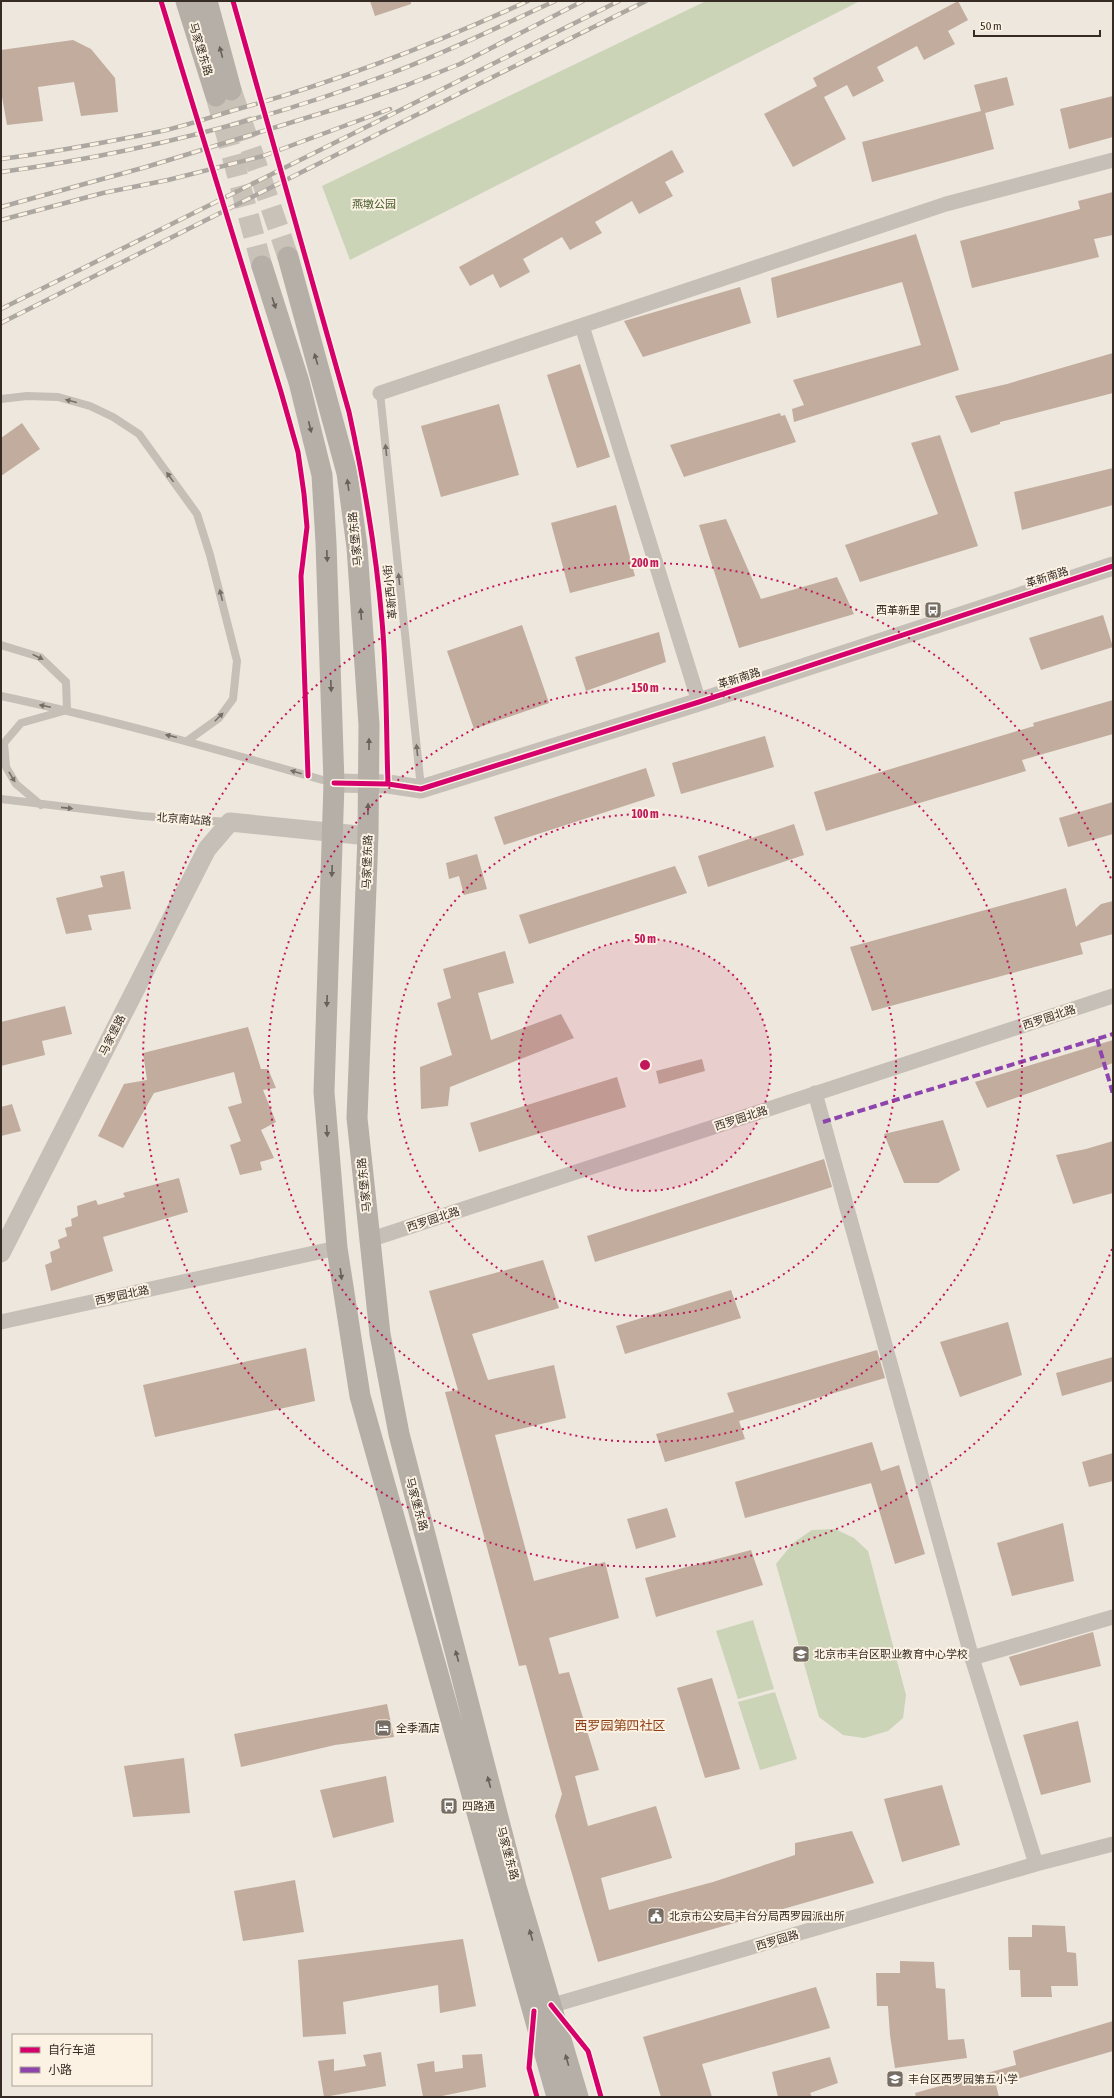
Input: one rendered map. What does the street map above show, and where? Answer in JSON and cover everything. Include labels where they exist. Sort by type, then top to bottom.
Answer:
[{"type":"main road","name":"马家堡东路","points":[[186,1],[223,93],[207,1]]},
{"type":"main road","name":"马家堡东路","points":[[288,257],[347,473],[357,555],[369,722],[368,836],[358,1118],[380,1334],[399,1434],[516,1887],[543,2008],[557,2097]]},
{"type":"main road","name":"马家堡东路","points":[[262,266],[299,382],[322,475],[326,543],[334,783],[324,1092],[337,1248],[360,1396],[543,2008],[578,2097]]},
{"type":"street","points":[[380,393],[946,204],[1113,160]]},
{"type":"street","points":[[582,326],[699,702]]},
{"type":"street","name":"革新南路","points":[[334,783],[369,783],[421,789],[699,702],[1113,566]]},
{"type":"street","name":"北京南站路","points":[[230,822],[368,836]]},
{"type":"street","name":"马家堡路","points":[[1,1253],[207,849],[230,822]]},
{"type":"street","name":"西罗园北路","points":[[370,1240],[1113,996]]},
{"type":"street","points":[[815,1093],[972,1658],[1036,1864]]},
{"type":"street","name":"西罗园北路","points":[[1,1322],[337,1248]]},
{"type":"street","points":[[972,1658],[1113,1617]]},
{"type":"street","name":"西罗园路","points":[[543,2008],[1036,1864],[1113,1844]]},
{"type":"lane","name":"革新西小街","points":[[380,393],[421,789]]},
{"type":"lane","points":[[1,399],[27,396],[58,397],[90,406],[113,417],[139,434],[197,514],[210,555],[237,661],[233,699],[219,718],[187,741]]},
{"type":"lane","points":[[1,645],[40,657],[66,682],[67,710]]},
{"type":"lane","points":[[1,696],[67,710],[187,741],[334,783]]},
{"type":"lane","points":[[41,805],[16,784],[6,767],[4,743],[22,723],[67,710]]},
{"type":"lane","name":"北京南站路","points":[[1,799],[142,816],[230,822]]},
{"type":"green space","name":"燕墩公园","points":[[706,1],[860,1],[350,260],[322,186]]},
{"type":"green space","points":[[835,1529],[854,1538],[868,1551],[906,1695],[903,1718],[888,1731],[864,1738],[843,1735],[819,1717],[776,1564],[793,1543],[812,1530]]},
{"type":"green space","points":[[753,1620],[774,1689],[738,1699],[716,1631]]},
{"type":"green space","points":[[775,1692],[797,1759],[760,1770],[738,1702]]},
{"type":"building","points":[[370,1],[411,1],[411,4],[375,16]]},
{"type":"building","points":[[958,1],[968,20],[948,31],[955,44],[924,60],[917,46],[877,67],[884,81],[853,97],[847,85],[824,97],[846,139],[793,167],[764,114],[817,86],[813,78]]},
{"type":"building","points":[[73,40],[91,49],[115,78],[118,112],[81,116],[74,82],[38,87],[43,121],[7,125],[1,91],[1,50]]},
{"type":"building","points":[[1007,77],[1014,105],[985,113],[994,149],[872,182],[862,142],[981,111],[974,85]]},
{"type":"building","points":[[1113,96],[1113,137],[1069,149],[1060,109]]},
{"type":"building","points":[[672,150],[684,172],[665,182],[673,196],[639,214],[632,201],[595,222],[602,233],[570,250],[562,237],[523,259],[530,272],[500,288],[493,274],[470,286],[459,267]]},
{"type":"building","points":[[1113,192],[1113,235],[1094,239],[1099,257],[972,288],[960,241],[1080,209],[1078,201]]},
{"type":"building","points":[[916,234],[959,370],[794,422],[792,409],[804,405],[793,380],[921,345],[902,282],[777,318],[771,278]]},
{"type":"building","points":[[740,287],[751,323],[643,357],[624,321]]},
{"type":"building","points":[[1113,353],[1113,393],[1000,422],[1000,424],[971,433],[955,396],[1007,384]]},
{"type":"building","points":[[580,364],[610,457],[577,468],[547,375]]},
{"type":"building","points":[[499,404],[519,475],[441,497],[421,426]]},
{"type":"building","points":[[780,413],[781,416],[785,415],[796,442],[684,477],[670,445]]},
{"type":"building","points":[[22,423],[40,449],[1,476],[1,438]]},
{"type":"building","points":[[940,435],[978,546],[860,582],[845,545],[938,514],[911,443]]},
{"type":"building","points":[[1113,468],[1113,505],[1022,530],[1014,492]]},
{"type":"building","points":[[616,505],[635,576],[570,593],[551,523]]},
{"type":"building","points":[[726,519],[761,599],[837,577],[854,614],[739,648],[699,525]]},
{"type":"building","points":[[1103,615],[1113,647],[1041,670],[1029,638]]},
{"type":"building","points":[[522,625],[549,703],[474,729],[447,651]]},
{"type":"building","points":[[659,632],[666,662],[586,691],[575,657]]},
{"type":"building","points":[[1113,700],[1113,734],[1022,760],[1026,771],[826,831],[814,792],[1034,726],[1033,723]]},
{"type":"building","points":[[765,736],[774,767],[681,794],[672,763]]},
{"type":"building","points":[[646,768],[655,796],[504,845],[494,817]]},
{"type":"building","points":[[1113,802],[1113,834],[1068,847],[1059,818]]},
{"type":"building","points":[[794,824],[804,855],[708,887],[698,856]]},
{"type":"building","points":[[477,854],[487,889],[464,895],[459,876],[449,879],[446,863]]},
{"type":"building","points":[[675,866],[687,893],[529,944],[519,915]]},
{"type":"building","points":[[124,871],[131,909],[88,915],[92,930],[66,934],[56,898],[103,887],[100,876]]},
{"type":"building","points":[[1066,888],[1076,927],[1101,904],[1113,901],[1113,934],[1080,943],[1083,954],[872,1011],[850,947]]},
{"type":"building","points":[[505,951],[514,983],[478,993],[491,1040],[561,1014],[574,1038],[450,1087],[448,1106],[421,1109],[420,1067],[452,1055],[437,1003],[451,998],[443,969]]},
{"type":"building","points":[[65,1006],[72,1034],[42,1041],[45,1055],[1,1066],[1,1022]]},
{"type":"building","points":[[248,1027],[261,1069],[268,1069],[276,1088],[263,1090],[276,1122],[261,1130],[274,1158],[260,1162],[262,1170],[240,1175],[230,1145],[241,1141],[228,1107],[242,1103],[234,1072],[154,1093],[123,1148],[98,1136],[124,1084],[147,1080],[143,1053]]},
{"type":"building","points":[[1113,1040],[1113,1063],[987,1108],[975,1082]]},
{"type":"building","points":[[702,1059],[705,1071],[659,1084],[656,1071]]},
{"type":"building","points":[[617,1077],[626,1107],[479,1152],[470,1123]]},
{"type":"building","points":[[12,1104],[21,1131],[1,1136],[1,1107]]},
{"type":"building","points":[[943,1120],[960,1170],[938,1183],[904,1183],[884,1134]]},
{"type":"building","points":[[1113,1141],[1113,1193],[1073,1204],[1056,1155],[1086,1149]]},
{"type":"building","points":[[824,1159],[832,1187],[595,1262],[587,1236]]},
{"type":"building","points":[[179,1178],[188,1212],[103,1237],[113,1271],[51,1291],[45,1265],[52,1262],[50,1252],[60,1248],[58,1240],[67,1236],[65,1228],[72,1226],[71,1219],[78,1216],[77,1206],[96,1200],[98,1205],[125,1197],[123,1193]]},
{"type":"building","points":[[543,1260],[559,1308],[472,1334],[488,1380],[554,1365],[566,1418],[495,1435],[534,1581],[605,1562],[619,1618],[549,1638],[559,1674],[569,1672],[599,1770],[575,1776],[588,1826],[656,1806],[672,1858],[601,1878],[609,1910],[713,1882],[795,1855],[795,1843],[852,1831],[874,1883],[598,1962],[555,1816],[562,1794],[526,1665],[519,1666],[445,1392],[458,1390],[429,1291]]},
{"type":"building","points":[[731,1290],[741,1318],[625,1354],[616,1326]]},
{"type":"building","points":[[1008,1322],[1022,1375],[960,1397],[940,1342]]},
{"type":"building","points":[[306,1348],[315,1401],[155,1437],[143,1385]]},
{"type":"building","points":[[877,1350],[885,1378],[739,1421],[745,1439],[665,1462],[656,1434],[734,1412],[727,1393]]},
{"type":"building","points":[[1113,1357],[1113,1381],[1062,1396],[1056,1373]]},
{"type":"building","points":[[872,1442],[881,1471],[899,1465],[925,1554],[895,1564],[871,1483],[745,1518],[735,1482]]},
{"type":"building","points":[[1113,1453],[1113,1481],[1089,1487],[1082,1462]]},
{"type":"building","points":[[667,1508],[676,1537],[636,1549],[627,1519]]},
{"type":"building","points":[[1063,1523],[1074,1581],[1012,1596],[997,1543]]},
{"type":"building","points":[[751,1550],[763,1585],[656,1617],[645,1578]]},
{"type":"building","points":[[1093,1632],[1101,1666],[1020,1686],[1009,1657]]},
{"type":"building","points":[[712,1678],[740,1769],[705,1778],[677,1688]]},
{"type":"building","points":[[387,1704],[394,1737],[335,1745],[241,1767],[234,1734]]},
{"type":"building","points":[[1078,1721],[1091,1782],[1041,1795],[1023,1735]]},
{"type":"building","points":[[184,1758],[190,1813],[133,1817],[124,1766]]},
{"type":"building","points":[[386,1776],[394,1822],[333,1838],[320,1790]]},
{"type":"building","points":[[942,1785],[960,1845],[902,1862],[884,1799]]},
{"type":"building","points":[[295,1880],[304,1932],[243,1941],[234,1891]]},
{"type":"building","points":[[1032,1925],[1065,1926],[1067,1952],[1076,1953],[1078,1986],[1051,1986],[1052,1997],[1021,1997],[1020,1970],[1009,1970],[1008,1937],[1032,1937]]},
{"type":"building","points":[[463,1939],[476,2006],[440,2013],[438,1985],[343,2002],[346,2034],[303,2037],[298,1960]]},
{"type":"building","points":[[900,1961],[934,1962],[936,1988],[945,1989],[948,2040],[964,2039],[967,2058],[895,2068],[890,2035],[888,2006],[877,2006],[876,1973],[900,1973]]},
{"type":"building","points":[[816,1987],[830,2028],[702,2064],[712,2097],[661,2097],[643,2037]]},
{"type":"building","points":[[1113,2021],[1113,2051],[996,2085],[999,2097],[916,2097],[915,2093],[1016,2065],[1013,2051]]},
{"type":"building","points":[[381,2052],[386,2086],[324,2097],[318,2061],[334,2059],[334,2071],[366,2066],[363,2055]]},
{"type":"building","points":[[482,2054],[486,2087],[437,2097],[423,2097],[417,2064],[434,2061],[435,2072],[463,2068],[462,2055]]},
{"type":"building","points":[[830,2057],[838,2083],[810,2093],[812,2097],[778,2097],[772,2072]]},
{"type":"tunnel","points":[[231,90],[288,257]]},
{"type":"tunnel","points":[[216,96],[262,266]]},
{"type":"railway","points":[[1,159],[162,131],[269,100],[419,48],[528,1]]},
{"type":"railway","points":[[1,172],[100,156],[198,134],[294,107],[410,66],[555,1]]},
{"type":"railway","points":[[1,207],[146,167],[358,102],[407,85],[460,64],[583,1]]},
{"type":"railway","points":[[1,309],[619,1]]},
{"type":"railway","points":[[1,323],[646,1]]},
{"type":"railway","points":[[1,220],[103,193],[168,180],[263,156],[390,109]]},
{"type":"marked path","points":[[823,1122],[1113,1034]]},
{"type":"marked path","points":[[1097,1039],[1113,1094]]},
{"type":"cycle path","points":[[161,1],[298,452],[307,527],[301,576],[308,776]]},
{"type":"cycle path","points":[[233,1],[349,412],[360,464],[373,542],[384,641],[388,784]]},
{"type":"cycle path","points":[[334,783],[388,784],[421,789],[699,702],[1113,566]]},
{"type":"cycle path","points":[[551,2005],[588,2051],[601,2097]]},
{"type":"cycle path","points":[[534,2011],[529,2068],[537,2097]]},
{"type":"place","name":"西革新里","points":[[933,610]]},
{"type":"place","name":"北京市丰台区职业教育中心学校","points":[[801,1654]]},
{"type":"place","name":"全季酒店","points":[[383,1728]]},
{"type":"place","name":"四路通","points":[[449,1806]]},
{"type":"place","name":"北京市公安局丰台分局西罗园派出所","points":[[656,1916]]},
{"type":"place","name":"丰台区西罗园第五小学","points":[[895,2079]]},
{"type":"district","name":"西罗园第四社区","points":[[620,1725]]}]
